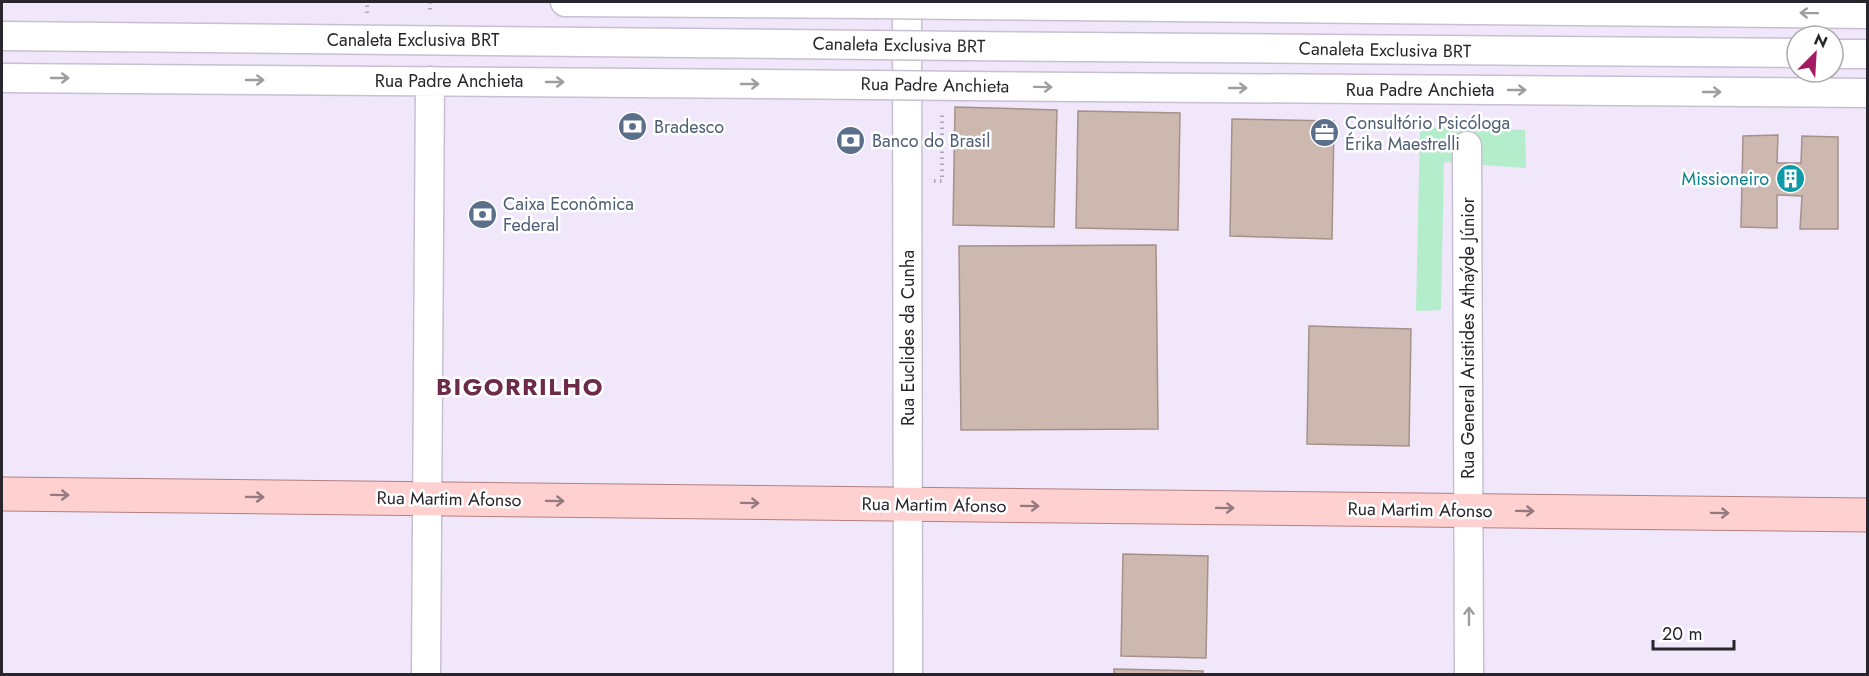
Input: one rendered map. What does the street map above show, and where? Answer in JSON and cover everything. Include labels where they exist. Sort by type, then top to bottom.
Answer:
[{"type":"main road","name":"Rua Martim Afonso","points":[[2,494],[1868,514]]},
{"type":"street","points":[[565,2],[1467,6],[1868,14]]},
{"type":"street","name":"Rua Euclides da Cunha","points":[[907,2],[908,675]]},
{"type":"street","points":[[1080,6],[1080,87]]},
{"type":"street","name":"Canaleta Exclusiva BRT","points":[[2,36],[1785,53]]},
{"type":"street","points":[[1845,54],[1868,54]]},
{"type":"street","name":"Rua Padre Anchieta","points":[[2,78],[1868,93]]},
{"type":"street","points":[[426,675],[430,81]]},
{"type":"street","name":"Rua General Aristides Athaýde Júnior","points":[[1467,146],[1469,675]]},
{"type":"path","points":[[907,180],[942,181],[942,105],[964,86]]},
{"type":"green space","points":[[1420,127],[1525,130],[1526,168],[1444,162],[1441,310],[1416,311]]},
{"type":"building","points":[[955,107],[1057,110],[1054,227],[953,225]]},
{"type":"building","points":[[1078,111],[1180,113],[1178,230],[1076,228]]},
{"type":"building","points":[[1232,119],[1334,121],[1332,239],[1230,236]]},
{"type":"building","name":"Missioneiro","points":[[1778,135],[1777,163],[1801,163],[1802,136],[1838,137],[1838,229],[1800,229],[1802,196],[1777,195],[1777,228],[1741,227],[1743,136]]},
{"type":"building","points":[[1156,245],[1158,429],[961,430],[959,246]]},
{"type":"building","points":[[1309,326],[1411,329],[1409,446],[1307,444]]},
{"type":"building","points":[[1123,554],[1208,556],[1206,658],[1121,656]]},
{"type":"building","points":[[1114,669],[1203,671],[1203,674],[1114,674]]},
{"type":"place","name":"Bradesco","points":[[633,127]]},
{"type":"place","name":"Consultório Psicóloga Érika Maestrelli","points":[[1324,133]]},
{"type":"place","name":"Banco do Brasil","points":[[851,141]]},
{"type":"place","name":"Missioneiro","points":[[1790,179]]},
{"type":"place","name":"Caixa Econômica Federal","points":[[482,214]]},
{"type":"district","name":"BIGORRILHO","points":[[520,387]]}]
